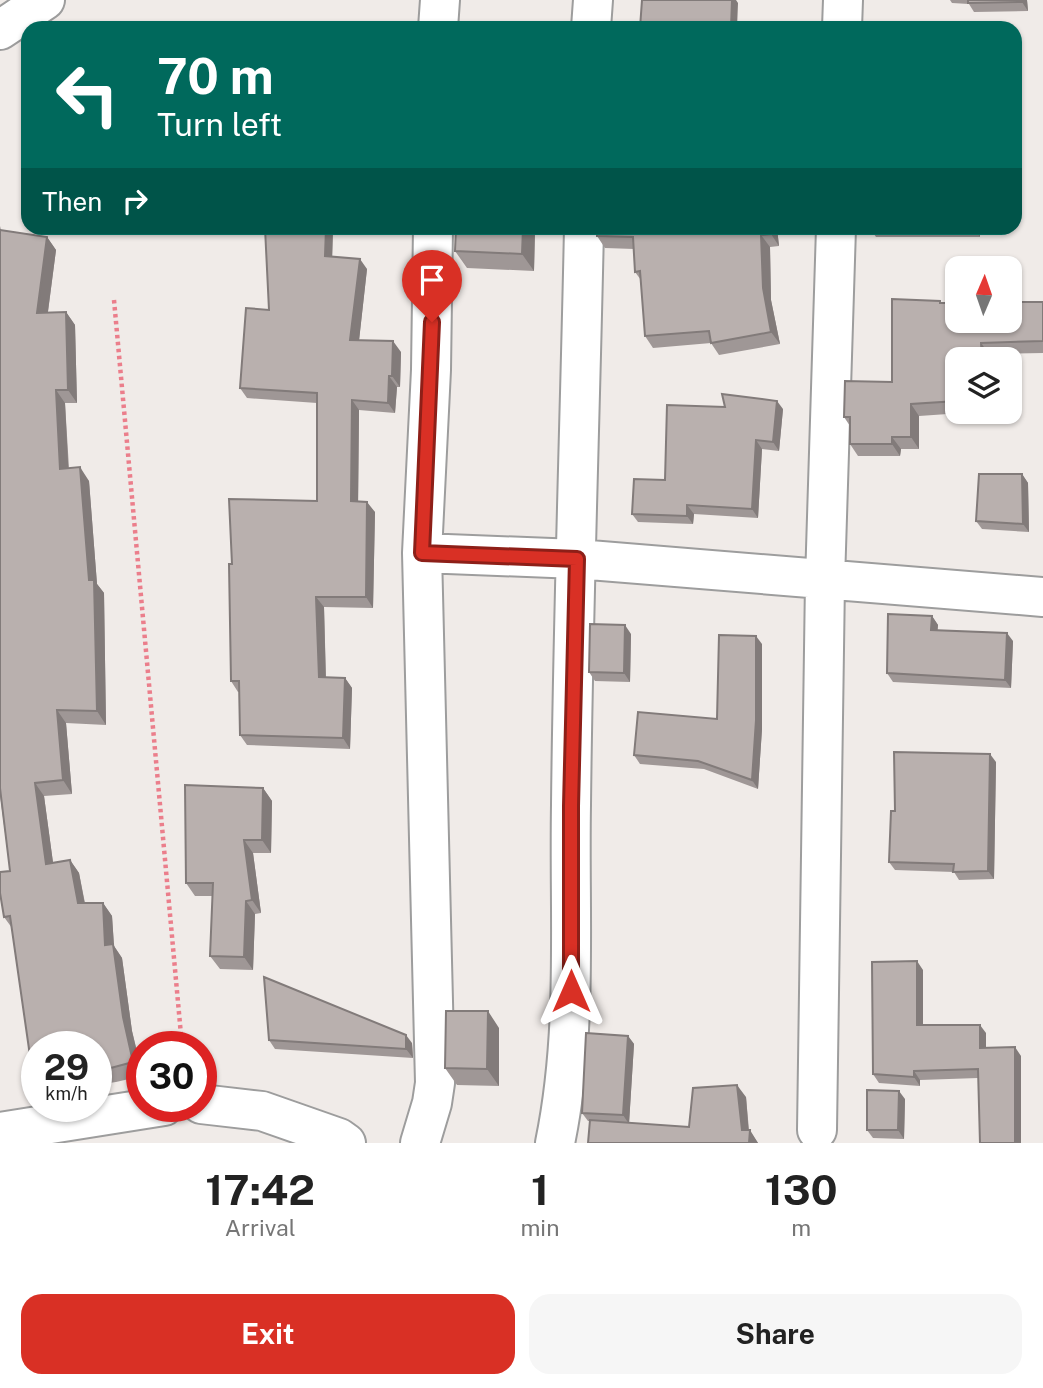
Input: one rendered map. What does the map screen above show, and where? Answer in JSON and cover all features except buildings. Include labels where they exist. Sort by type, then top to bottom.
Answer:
[{"type":"street","points":[[0,30],[46,0]]},
{"type":"street","points":[[438,21],[440,0]]},
{"type":"street","points":[[592,21],[593,0]]},
{"type":"street","points":[[842,21],[843,0]]},
{"type":"street","points":[[419,1143],[432,1103],[435,1083],[422,553],[431,370],[433,235]]},
{"type":"street","points":[[555,1143],[562,1110],[571,991],[571,806],[584,235]]},
{"type":"street","points":[[817,1130],[825,581],[836,235]]},
{"type":"street","points":[[422,553],[577,559],[1043,597]]},
{"type":"street","points":[[217,1106],[262,1111],[339,1138],[346,1143]]},
{"type":"street","points":[[0,1132],[126,1112]]},
{"type":"path","points":[[114,300],[182,1031]]},
{"type":"route","points":[[432,322],[422,553],[577,559],[571,806],[571,991]]}]
